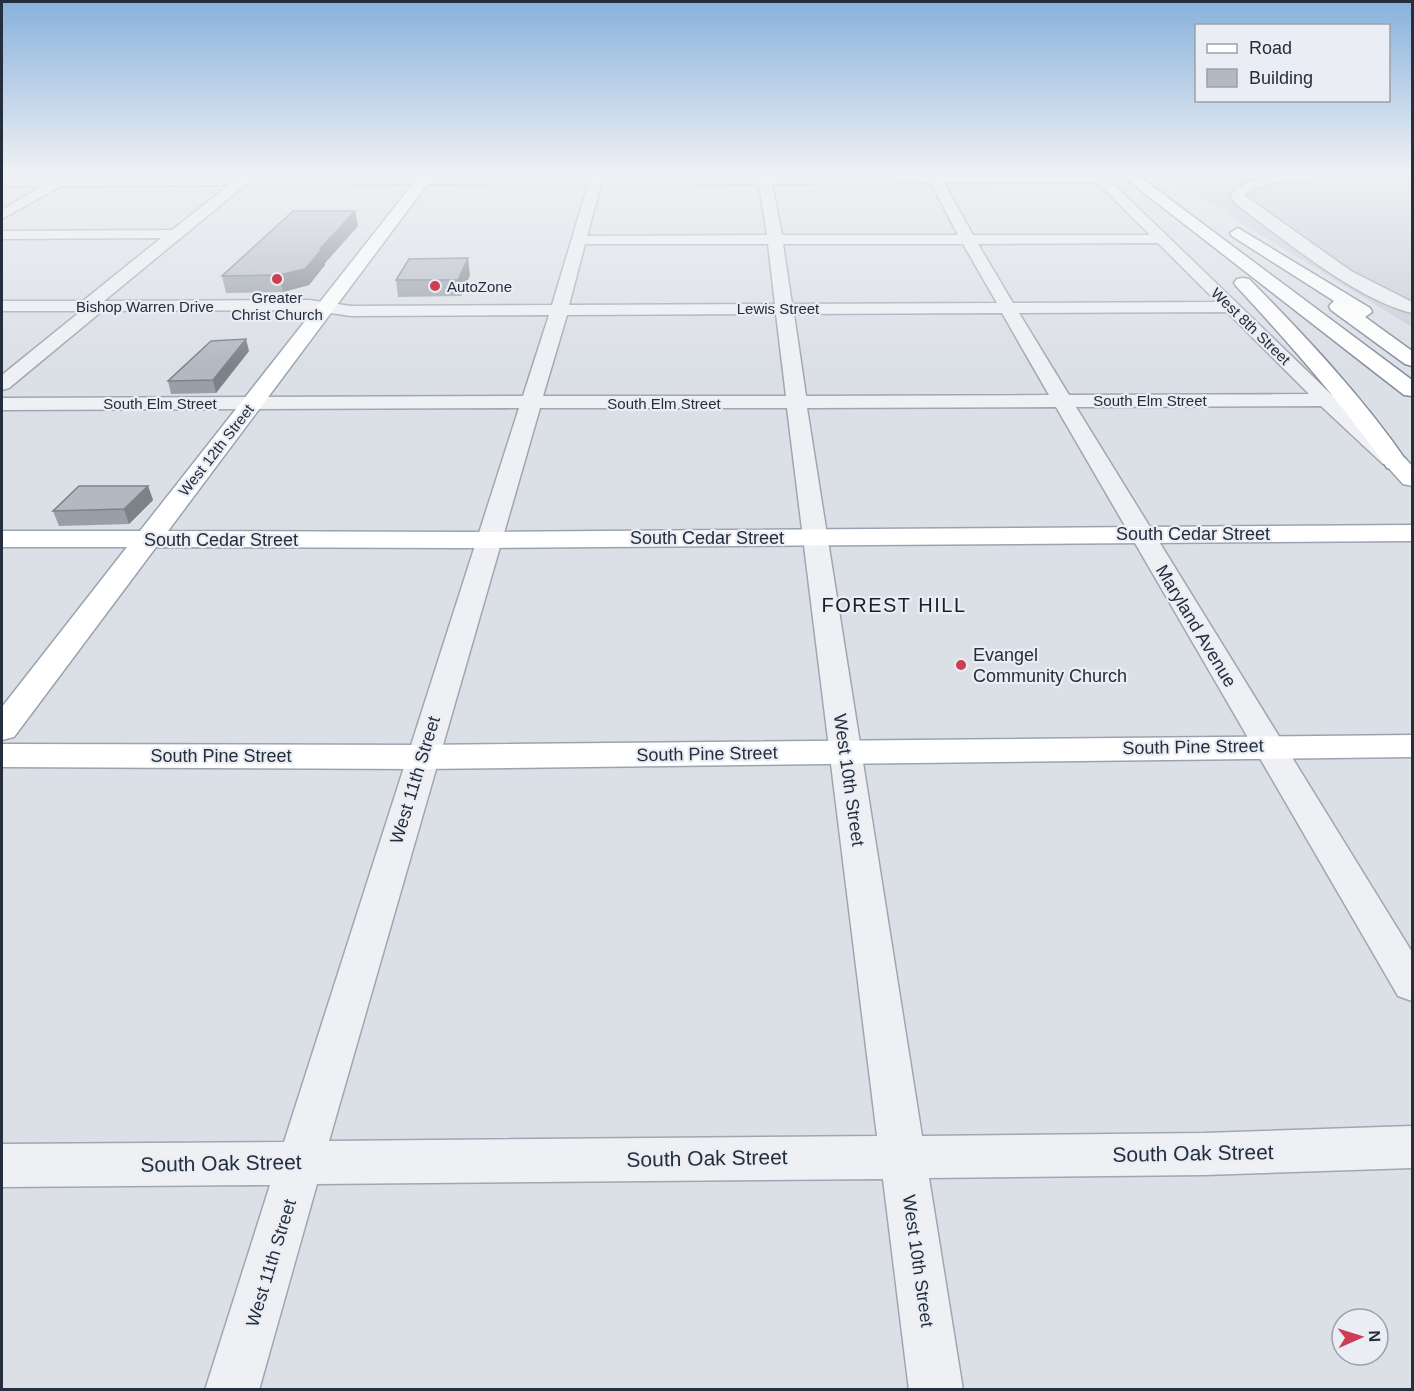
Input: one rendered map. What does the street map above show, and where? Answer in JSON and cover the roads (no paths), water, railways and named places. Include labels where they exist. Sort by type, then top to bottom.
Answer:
[{"type":"main road","name":"West 12th Street","points":[[2,729],[381,236]]},
{"type":"main road","points":[[1197,236],[1308,351],[1404,471]]},
{"type":"main road","points":[[1209,236],[1413,390]]},
{"type":"main road","points":[[1242,236],[1413,360]]},
{"type":"main road","points":[[1243,236],[1413,343]]},
{"type":"main road","name":"South Cedar Street","points":[[2,539],[490,540],[1413,533]]},
{"type":"main road","name":"South Pine Street","points":[[2,756],[421,757],[1413,746]]},
{"type":"street","points":[[2,384],[172,236]]},
{"type":"street","name":"West 11th Street","points":[[232,1389],[302,1162],[421,757],[560,310],[579,236]]},
{"type":"street","name":"West 10th Street","points":[[774,236],[936,1389]]},
{"type":"street","name":"West 8th Street","points":[[1158,236],[1326,400],[1404,471]]},
{"type":"street","points":[[1291,236],[1361,283],[1413,308]]},
{"type":"street","name":"Maryland Avenue","points":[[967,238],[1140,534],[1413,984]]},
{"type":"street","points":[[578,240],[1161,239]]},
{"type":"street","name":"Bishop Warren Drive","points":[[2,306],[309,305],[325,308]]},
{"type":"street","name":"Lewis Street","points":[[325,308],[351,311],[1232,307]]},
{"type":"street","name":"South Elm Street","points":[[2,404],[253,403],[277,405],[1326,400]]},
{"type":"street","name":"South Oak Street","points":[[2,1166],[903,1155],[1204,1154],[1413,1147]]},
{"type":"place","name":"Greater Christ Church","points":[[277,279]]},
{"type":"place","name":"AutoZone","points":[[435,286]]},
{"type":"place","name":"Evangel Community Church","points":[[961,665]]},
{"type":"district","name":"FOREST HILL","points":[[894,605]]}]
